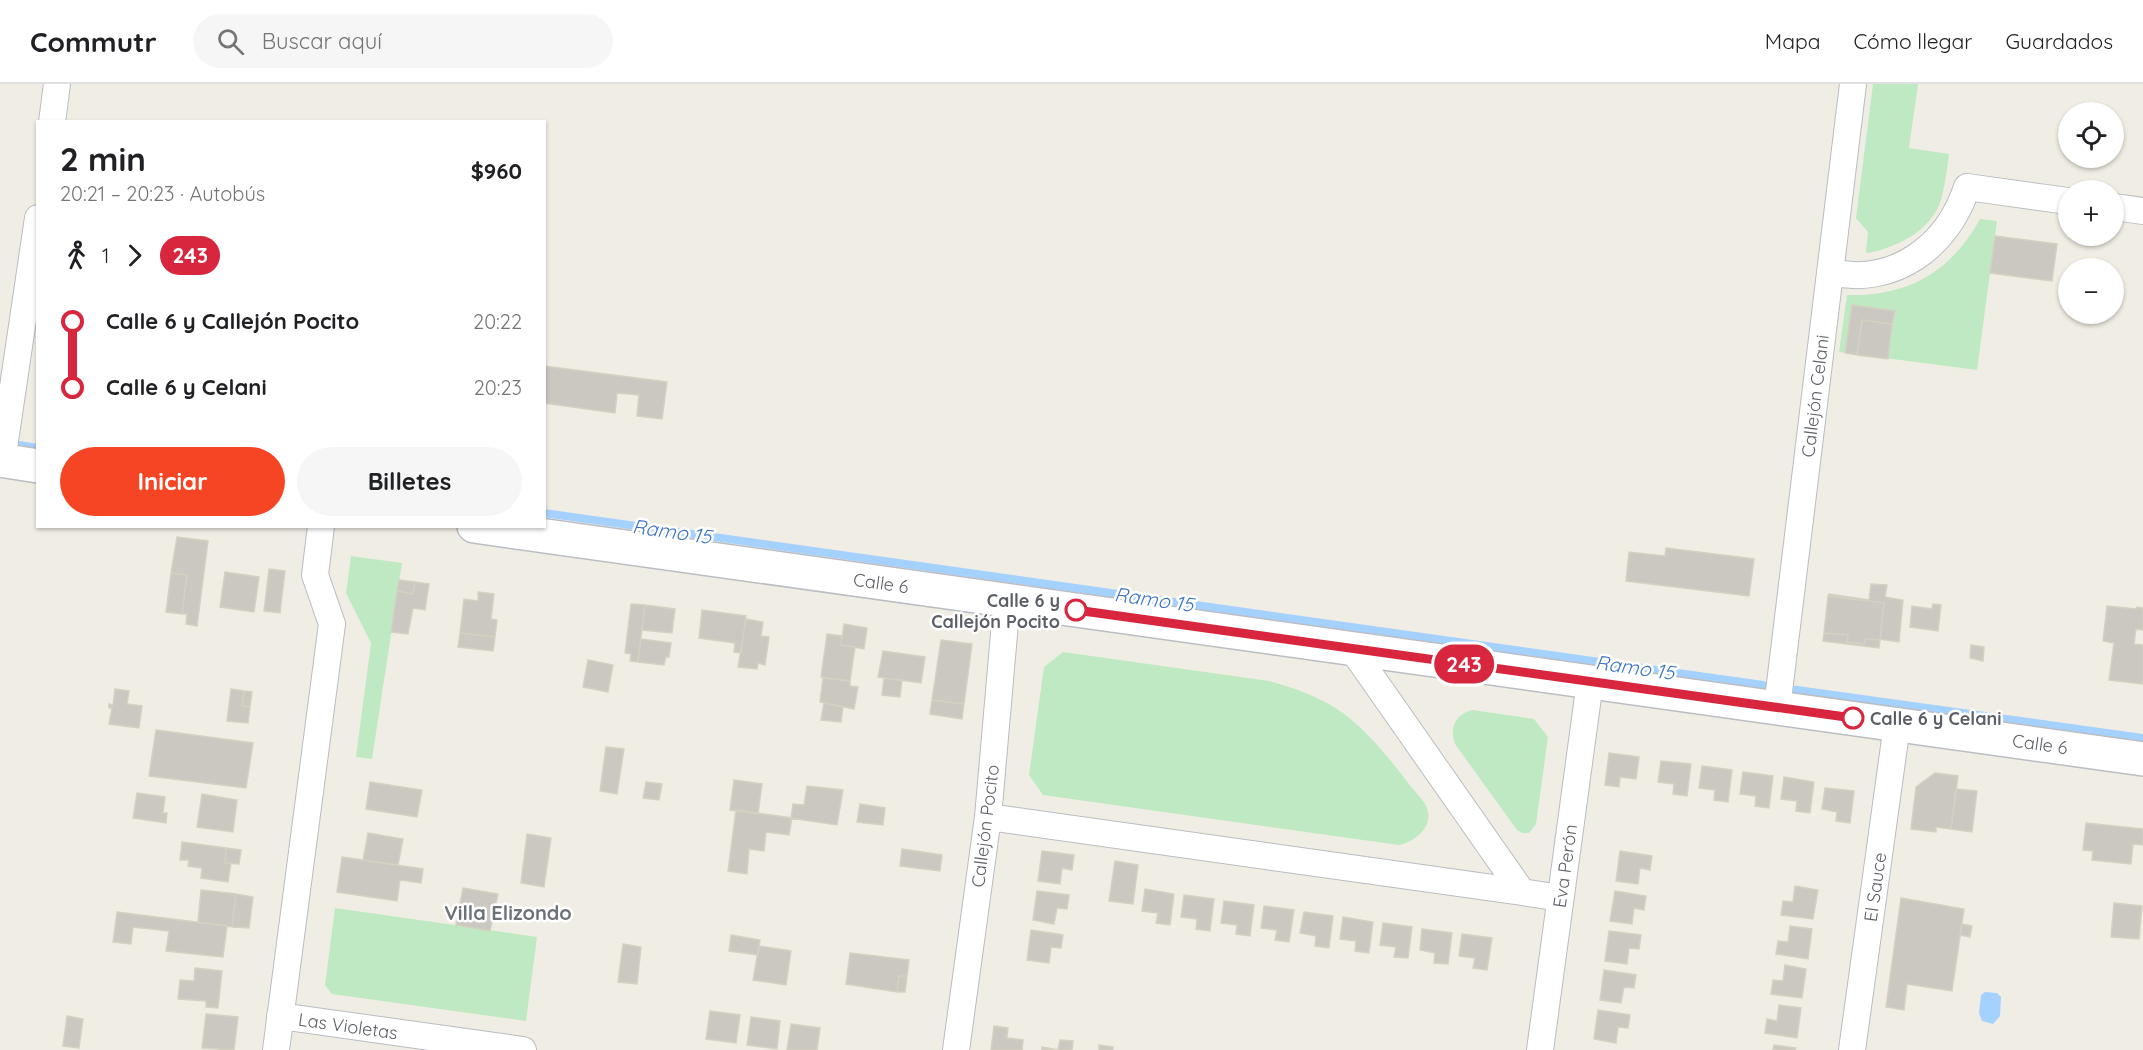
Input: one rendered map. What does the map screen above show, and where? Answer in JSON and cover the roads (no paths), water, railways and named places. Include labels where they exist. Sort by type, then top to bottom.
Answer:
[{"type":"street","points":[[52,120],[57,84]]},
{"type":"street","name":"Callejón Celani","points":[[1777,708],[1853,84]]},
{"type":"street","points":[[1830,273],[1874,274],[1906,264],[1934,244],[1955,218],[1967,187],[2058,200]]},
{"type":"street","points":[[2124,208],[2143,211]]},
{"type":"street","points":[[36,231],[1,461],[36,466]]},
{"type":"street","points":[[276,1050],[332,624],[315,575],[321,528]]},
{"type":"street","name":"Calle 6","points":[[488,528],[2143,759]]},
{"type":"street","name":"Callejón Pocito","points":[[956,1050],[988,817],[1007,600]]},
{"type":"street","points":[[1352,649],[1522,892]]},
{"type":"street","name":"Eva Perón","points":[[1540,1050],[1590,682]]},
{"type":"street","name":"El Sauce","points":[[1852,1050],[1897,724]]},
{"type":"street","points":[[988,817],[1560,898]]},
{"type":"street","name":"Las Violetas","points":[[280,1016],[523,1050]]},
{"type":"water","points":[[1985,992],[1997,993],[2001,997],[2000,1016],[1993,1024],[1982,1021],[1979,1013],[1981,995]]},
{"type":"waterway","name":"Ramo 15","points":[[19,445],[36,448]]},
{"type":"waterway","name":"Ramo 15","points":[[546,513],[1763,685]]},
{"type":"waterway","name":"Ramo 15","points":[[1790,689],[2143,738]]},
{"type":"place","name":"Calle 6 y Callejón Pocito","points":[[1076,610]]},
{"type":"place","name":"Calle 6 y Celani","points":[[1853,718]]},
{"type":"district","name":"Villa Elizondo","points":[[508,912]]}]
